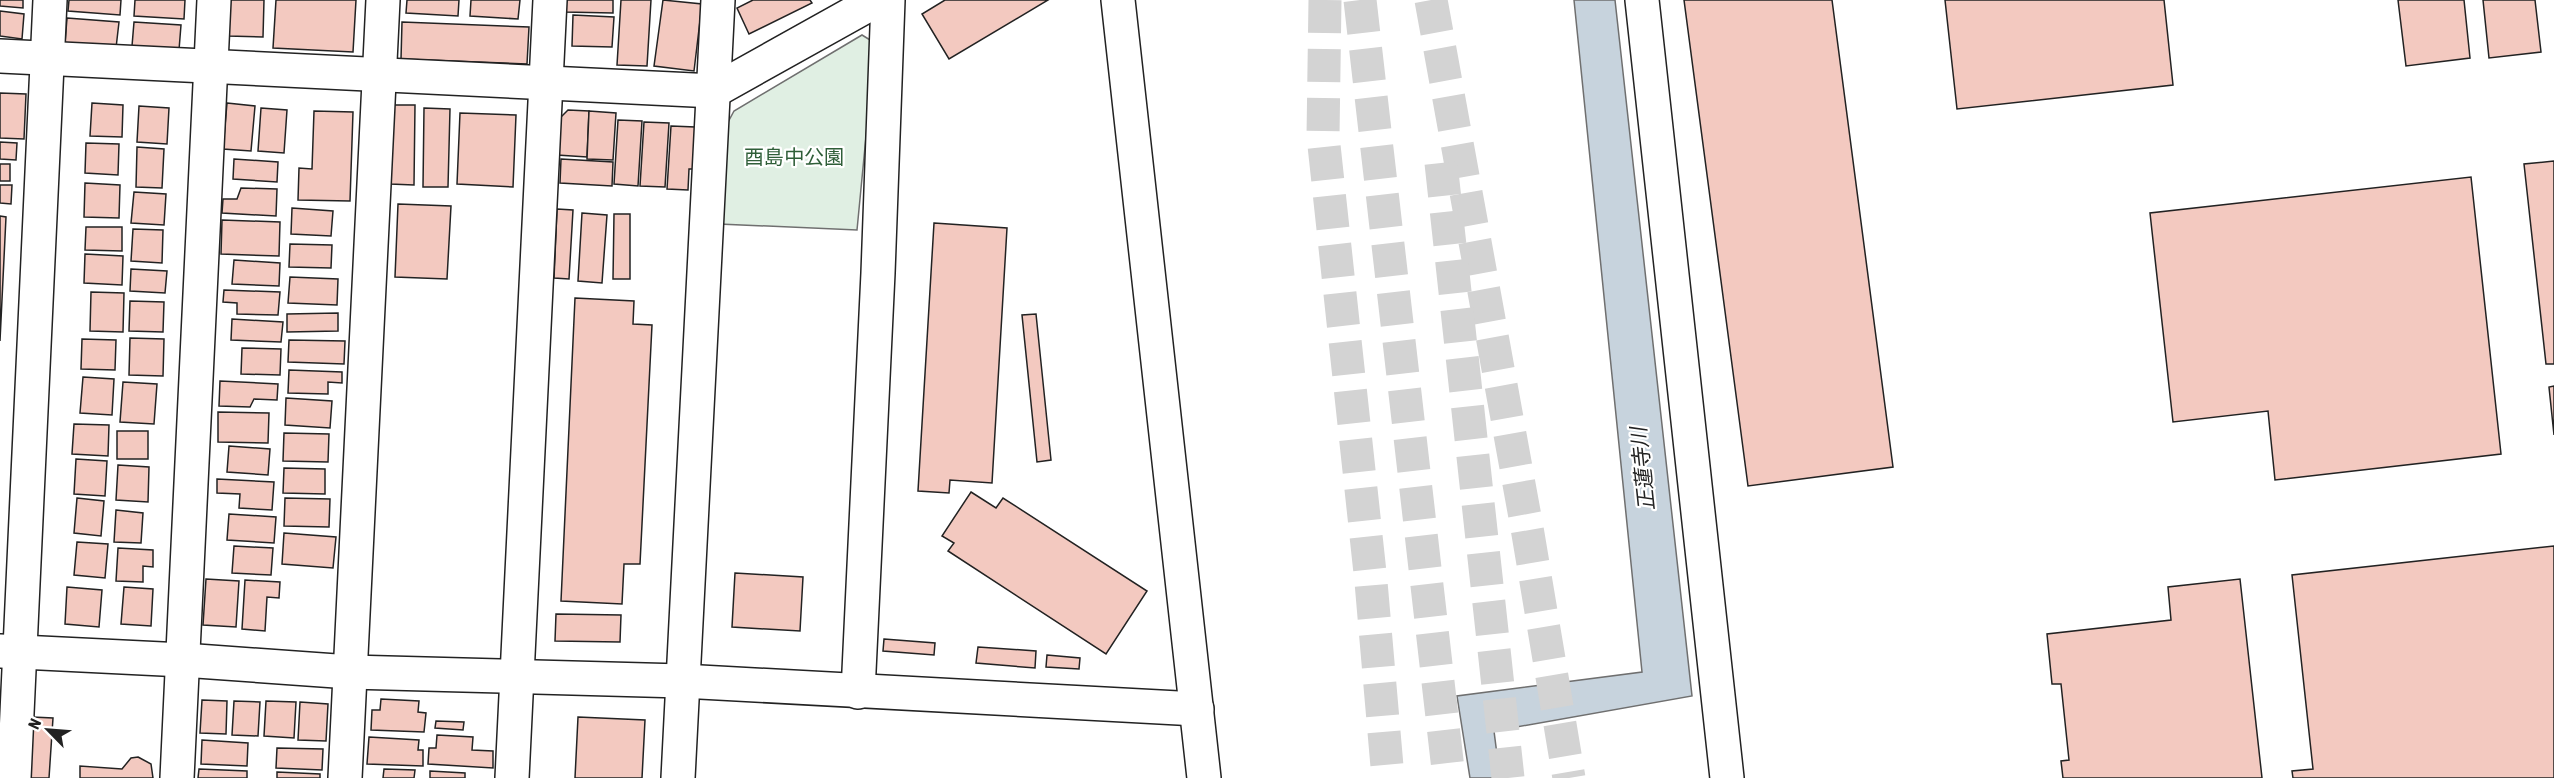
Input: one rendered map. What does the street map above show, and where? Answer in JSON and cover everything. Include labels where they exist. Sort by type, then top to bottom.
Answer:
[{"type":"street","points":[[14,778],[10,651],[50,0]]},
{"type":"street","points":[[177,778],[214,0]]},
{"type":"street","points":[[345,778],[383,0]]},
{"type":"street","points":[[512,778],[550,0]]},
{"type":"street","points":[[678,778],[718,0]]},
{"type":"street","points":[[0,56],[714,92],[878,0]]},
{"type":"street","points":[[858,692],[878,273],[888,0]]},
{"type":"street","points":[[1118,0],[1204,778]]},
{"type":"street","points":[[1642,0],[1727,778]]},
{"type":"street","points":[[10,651],[350,672],[682,681],[1197,709]]},
{"type":"green space","name":"酉島中公園","points":[[862,35],[875,43],[857,230],[719,224],[726,126],[734,111]]},
{"type":"water","name":"正蓮寺川","points":[[1574,0],[1615,0],[1692,696],[1494,731],[1500,778],[1470,778],[1457,696],[1642,672]]},
{"type":"building","points":[[0,0],[23,0],[23,8],[0,6]]},
{"type":"building","points":[[69,0],[121,0],[120,15],[68,11]]},
{"type":"building","points":[[135,0],[185,0],[184,19],[134,16]]},
{"type":"building","points":[[229,0],[264,0],[263,37],[228,36]]},
{"type":"building","points":[[276,0],[356,0],[353,52],[273,48]]},
{"type":"building","points":[[407,0],[459,0],[458,16],[406,13]]},
{"type":"building","points":[[471,0],[520,0],[518,19],[470,16]]},
{"type":"building","points":[[564,0],[613,0],[613,13],[564,12]]},
{"type":"building","points":[[621,0],[651,0],[647,66],[617,65]]},
{"type":"building","points":[[663,0],[702,4],[694,71],[654,66]]},
{"type":"building","points":[[753,0],[810,0],[812,3],[749,34],[737,8]]},
{"type":"building","points":[[945,0],[1048,0],[949,59],[922,14]]},
{"type":"building","points":[[1684,0],[1832,0],[1893,467],[1748,486]]},
{"type":"building","points":[[1945,0],[2164,0],[2173,85],[1957,109]]},
{"type":"building","points":[[2398,0],[2464,0],[2470,58],[2406,66]]},
{"type":"building","points":[[2483,0],[2535,0],[2541,52],[2489,58]]},
{"type":"building","points":[[0,11],[24,14],[22,39],[0,36]]},
{"type":"building","points":[[573,15],[614,17],[612,47],[572,46]]},
{"type":"building","points":[[67,18],[119,22],[116,48],[65,43]]},
{"type":"building","points":[[134,22],[181,25],[179,50],[132,46]]},
{"type":"building","points":[[402,22],[529,27],[527,64],[401,59]]},
{"type":"building","points":[[0,93],[26,94],[24,139],[0,138]]},
{"type":"building","points":[[92,103],[123,105],[122,137],[90,136]]},
{"type":"building","points":[[227,103],[255,106],[251,151],[223,149]]},
{"type":"building","points":[[391,105],[415,105],[414,185],[390,184]]},
{"type":"building","points":[[139,106],[169,108],[167,144],[137,142]]},
{"type":"building","points":[[261,108],[287,110],[284,153],[258,151]]},
{"type":"building","points":[[424,108],[450,109],[448,187],[423,187]]},
{"type":"building","points":[[568,110],[589,111],[587,157],[557,155],[560,118]]},
{"type":"building","points":[[314,111],[353,112],[350,201],[298,200],[299,168],[312,169]]},
{"type":"building","points":[[589,111],[616,113],[613,160],[587,159]]},
{"type":"building","points":[[460,113],[516,115],[513,187],[457,184]]},
{"type":"building","points":[[618,120],[642,121],[638,186],[614,184]]},
{"type":"building","points":[[644,122],[669,123],[665,187],[640,186]]},
{"type":"building","points":[[671,126],[695,127],[693,169],[689,169],[688,190],[667,189]]},
{"type":"building","points":[[0,142],[17,143],[16,160],[0,159]]},
{"type":"building","points":[[86,143],[119,144],[118,175],[85,173]]},
{"type":"building","points":[[137,147],[164,149],[162,188],[136,187]]},
{"type":"building","points":[[234,159],[278,162],[277,182],[233,179]]},
{"type":"building","points":[[561,159],[613,162],[612,186],[560,183]]},
{"type":"building","points":[[2554,161],[2554,364],[2546,364],[2524,164]]},
{"type":"building","points":[[0,164],[10,164],[10,181],[0,181]]},
{"type":"building","points":[[2471,177],[2501,454],[2275,480],[2268,411],[2173,422],[2150,213]]},
{"type":"building","points":[[85,183],[120,185],[119,218],[84,217]]},
{"type":"building","points":[[0,185],[12,185],[11,204],[0,203]]},
{"type":"building","points":[[241,188],[277,189],[276,216],[222,213],[223,199],[237,199]]},
{"type":"building","points":[[134,192],[166,194],[164,225],[131,223]]},
{"type":"building","points":[[398,204],[451,206],[447,279],[395,277]]},
{"type":"building","points":[[292,208],[333,211],[331,236],[291,234]]},
{"type":"building","points":[[557,209],[573,210],[569,279],[554,278]]},
{"type":"building","points":[[582,213],[607,215],[602,283],[578,281]]},
{"type":"building","points":[[614,214],[630,214],[630,279],[613,279]]},
{"type":"building","points":[[0,216],[6,217],[0,341]]},
{"type":"building","points":[[222,220],[280,222],[279,256],[221,254]]},
{"type":"building","points":[[934,223],[1007,228],[992,483],[950,480],[949,493],[918,491]]},
{"type":"building","points":[[86,227],[122,227],[122,251],[85,250]]},
{"type":"building","points":[[133,229],[163,230],[162,263],[131,261]]},
{"type":"building","points":[[290,244],[332,245],[331,268],[289,267]]},
{"type":"building","points":[[85,254],[123,256],[122,285],[84,283]]},
{"type":"building","points":[[234,260],[280,263],[279,286],[232,284]]},
{"type":"building","points":[[131,269],[167,271],[165,293],[130,291]]},
{"type":"building","points":[[290,277],[338,279],[337,305],[288,303]]},
{"type":"building","points":[[224,290],[280,292],[278,315],[237,314],[237,303],[223,302]]},
{"type":"building","points":[[91,292],[124,293],[123,332],[90,331]]},
{"type":"building","points":[[575,298],[634,301],[633,324],[652,325],[640,564],[624,564],[622,604],[561,601]]},
{"type":"building","points":[[130,301],[164,302],[163,332],[129,331]]},
{"type":"building","points":[[338,313],[338,331],[287,332],[287,314]]},
{"type":"building","points":[[1036,314],[1051,460],[1037,462],[1022,315]]},
{"type":"building","points":[[232,319],[283,322],[281,342],[231,340]]},
{"type":"building","points":[[130,338],[164,339],[163,376],[129,375]]},
{"type":"building","points":[[82,339],[116,340],[115,370],[81,369]]},
{"type":"building","points":[[289,340],[345,341],[344,364],[288,362]]},
{"type":"building","points":[[242,348],[281,349],[280,375],[241,374]]},
{"type":"building","points":[[289,370],[342,372],[342,383],[328,382],[328,394],[288,393]]},
{"type":"building","points":[[83,377],[114,379],[112,415],[80,413]]},
{"type":"building","points":[[220,381],[278,384],[277,400],[254,399],[250,407],[219,406]]},
{"type":"building","points":[[123,382],[157,384],[154,424],[120,422]]},
{"type":"building","points":[[2554,386],[2554,435],[2549,387]]},
{"type":"building","points":[[286,398],[332,401],[330,428],[285,425]]},
{"type":"building","points":[[218,412],[269,413],[268,443],[218,442]]},
{"type":"building","points":[[74,424],[109,425],[108,456],[72,454]]},
{"type":"building","points":[[117,431],[148,431],[148,459],[117,459]]},
{"type":"building","points":[[284,433],[329,434],[328,462],[283,461]]},
{"type":"building","points":[[229,446],[270,449],[268,475],[227,472]]},
{"type":"building","points":[[76,459],[107,461],[105,496],[74,494]]},
{"type":"building","points":[[118,465],[149,467],[148,502],[116,500]]},
{"type":"building","points":[[284,468],[325,469],[325,494],[283,493]]},
{"type":"building","points":[[217,479],[274,482],[272,510],[239,508],[240,494],[217,493]]},
{"type":"building","points":[[971,492],[996,508],[1003,498],[1147,591],[1106,654],[948,551],[954,543],[942,536]]},
{"type":"building","points":[[77,498],[104,501],[101,536],[74,533]]},
{"type":"building","points":[[285,498],[330,499],[329,527],[284,526]]},
{"type":"building","points":[[116,510],[143,513],[141,543],[114,542]]},
{"type":"building","points":[[229,514],[276,517],[274,543],[227,540]]},
{"type":"building","points":[[284,533],[336,537],[333,568],[282,564]]},
{"type":"building","points":[[77,542],[108,544],[105,578],[74,575]]},
{"type":"building","points":[[234,546],[273,548],[271,575],[232,573]]},
{"type":"building","points":[[2554,546],[2554,778],[2293,778],[2292,771],[2313,769],[2292,575]]},
{"type":"building","points":[[118,548],[153,550],[153,567],[143,566],[143,582],[116,581]]},
{"type":"building","points":[[735,573],[803,577],[800,631],[732,627]]},
{"type":"building","points":[[206,579],[239,581],[236,627],[203,625]]},
{"type":"building","points":[[2240,579],[2262,778],[2063,778],[2061,761],[2069,760],[2061,684],[2052,684],[2047,634],[2171,620],[2168,587]]},
{"type":"building","points":[[245,580],[280,582],[279,598],[267,597],[265,631],[242,629]]},
{"type":"building","points":[[67,587],[102,590],[99,627],[65,624]]},
{"type":"building","points":[[124,587],[153,589],[151,626],[121,624]]},
{"type":"building","points":[[556,614],[621,615],[620,642],[555,641]]},
{"type":"building","points":[[884,639],[935,643],[934,655],[883,651]]},
{"type":"building","points":[[978,647],[1036,651],[1035,668],[976,663]]},
{"type":"building","points":[[1047,655],[1080,658],[1079,669],[1046,667]]},
{"type":"building","points":[[381,699],[419,701],[418,712],[426,713],[424,732],[371,730],[372,710],[380,710]]},
{"type":"building","points":[[202,700],[227,701],[226,734],[200,733]]},
{"type":"building","points":[[234,701],[260,702],[258,736],[232,735]]},
{"type":"building","points":[[266,701],[296,702],[294,738],[264,736]]},
{"type":"building","points":[[300,702],[328,704],[326,741],[298,740]]},
{"type":"building","points":[[32,717],[53,718],[49,778],[28,778]]},
{"type":"building","points":[[578,717],[645,720],[642,778],[575,778]]},
{"type":"building","points":[[436,721],[464,722],[463,730],[435,728]]},
{"type":"building","points":[[437,735],[473,737],[472,750],[493,751],[493,768],[428,764],[429,748],[436,748]]},
{"type":"building","points":[[369,737],[419,740],[418,750],[423,750],[423,766],[367,764]]},
{"type":"building","points":[[202,740],[248,743],[247,766],[201,764]]},
{"type":"building","points":[[277,748],[323,749],[322,770],[276,768]]},
{"type":"building","points":[[138,757],[151,764],[153,778],[80,778],[80,766],[122,769],[131,758]]},
{"type":"building","points":[[199,769],[247,771],[247,778],[198,778]]},
{"type":"building","points":[[384,769],[415,770],[414,778],[383,778]]},
{"type":"building","points":[[430,771],[465,773],[465,778],[430,778]]},
{"type":"building","points":[[277,772],[320,774],[320,778],[277,778]]},
{"type":"tunnel","points":[[1325,0],[1323,136],[1371,582],[1388,778]]},
{"type":"tunnel","points":[[1360,0],[1449,778]]},
{"type":"tunnel","points":[[1431,0],[1527,528],[1569,778]]},
{"type":"tunnel","points":[[1441,163],[1508,778]]}]
